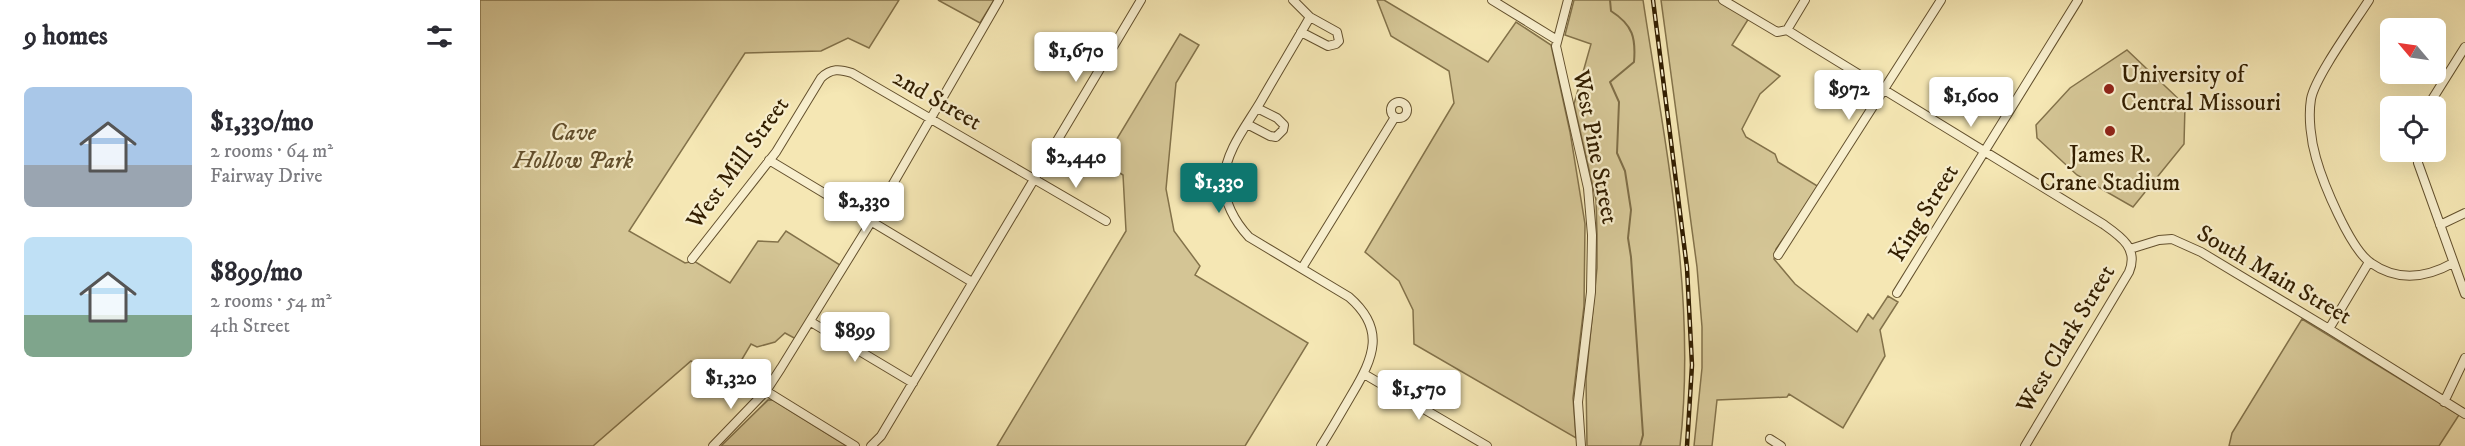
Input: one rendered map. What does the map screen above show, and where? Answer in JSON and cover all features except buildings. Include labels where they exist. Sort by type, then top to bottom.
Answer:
[{"type":"street","points":[[713,446],[766,391],[811,322],[999,0]]},
{"type":"street","points":[[871,446],[881,436],[1141,0]]},
{"type":"street","points":[[1293,0],[1310,17],[1337,32],[1339,40],[1336,44],[1328,46],[1302,32]]},
{"type":"street","points":[[1492,0],[1557,40]]},
{"type":"street","name":"West Pine Street","points":[[1568,0],[1557,40],[1560,67],[1588,188],[1592,235],[1591,292],[1578,402],[1581,446]]},
{"type":"street","points":[[1723,0],[1777,32],[1787,30],[1885,89],[2103,224],[2122,237],[2130,249]]},
{"type":"street","points":[[1787,30],[1805,0]]},
{"type":"street","points":[[1778,255],[1941,0]]},
{"type":"street","name":"King Street","points":[[1898,293],[2078,0]]},
{"type":"street","points":[[2369,0],[2313,90],[2310,115],[2315,157],[2349,235],[2369,262],[2385,271],[2411,277],[2434,273],[2453,263]]},
{"type":"street","points":[[1310,17],[1232,150],[1224,180],[1226,197],[1240,226],[1250,237],[1349,297],[1367,317],[1374,342],[1371,358],[1364,374],[1321,446]]},
{"type":"street","points":[[2434,96],[2465,47]]},
{"type":"street","name":"2nd Street","points":[[841,70],[852,73],[1106,221]]},
{"type":"street","name":"West Mill Street","points":[[692,259],[769,160],[821,78],[826,73],[841,70]]},
{"type":"street","points":[[1247,124],[1276,137],[1283,130],[1284,125],[1280,121],[1257,108]]},
{"type":"street","points":[[1302,268],[1395,117]]},
{"type":"street","points":[[769,160],[972,282]]},
{"type":"street","points":[[2418,162],[2465,294]]},
{"type":"street","points":[[2440,225],[2465,213]]},
{"type":"street","name":"South Main Street","points":[[2130,249],[2159,240],[2172,239],[2180,242],[2329,329],[2465,414]]},
{"type":"street","name":"West Clark Street","points":[[2025,446],[2129,272],[2132,261],[2130,249]]},
{"type":"street","points":[[2329,329],[2369,262]]},
{"type":"street","points":[[811,322],[913,383]]},
{"type":"street","points":[[2444,402],[2465,358]]},
{"type":"street","points":[[1364,374],[1487,446]]},
{"type":"street","points":[[766,391],[855,446]]},
{"type":"street","points":[[1770,440],[1781,446]]},
{"type":"green space","name":"Cave Hollow Park","points":[[480,0],[899,0],[869,48],[848,38],[821,51],[745,53],[629,231],[685,263],[694,261],[730,283],[758,241],[778,242],[786,231],[840,265],[796,339],[785,333],[775,342],[757,347],[751,344],[728,383],[691,361],[593,446],[480,446]]},
{"type":"green space","points":[[938,0],[994,0],[980,23]]},
{"type":"green space","points":[[1377,0],[1384,0],[1488,62],[1516,22],[1551,45],[1570,132],[1585,224],[1584,306],[1573,398],[1576,438],[1414,344],[1413,310],[1399,281],[1365,252],[1454,103],[1449,71],[1391,36]]},
{"type":"green space","points":[[1574,0],[1643,0],[1669,166],[1682,278],[1684,390],[1680,446],[1587,446],[1586,379],[1597,268],[1597,234],[1596,200],[1574,104],[1591,44],[1565,35]]},
{"type":"green space","points":[[1661,0],[1718,0],[1749,18],[1732,45],[1780,76],[1760,94],[1742,129],[1746,137],[1775,154],[1778,162],[1819,187],[1776,249],[1774,259],[1795,284],[1857,332],[1868,314],[1873,319],[1888,296],[1898,302],[1880,330],[1885,356],[1843,428],[1789,394],[1787,397],[1717,400],[1712,446],[1694,446],[1702,368],[1702,327],[1697,267]]},
{"type":"green space","points":[[1180,34],[1199,45],[1176,83],[1166,189],[1174,231],[1200,266],[1195,275],[1308,343],[1245,446],[997,446],[1126,231],[1123,175],[1103,162]]},
{"type":"green space","name":"James R. Crane Stadium","points":[[2127,50],[2185,105],[2184,144],[2133,207],[2077,175],[2037,138],[2036,125],[2070,88]]},
{"type":"green space","points":[[2302,319],[2459,415],[2439,446],[2229,446],[2232,433]]},
{"type":"green space","points":[[768,400],[773,400],[847,446],[721,446]]},
{"type":"waterway","points":[[1610,0],[1611,11],[1624,22],[1632,33],[1634,46],[1634,62],[1610,82],[1619,102],[1617,153],[1625,171],[1631,210],[1628,238],[1643,435],[1640,446]]},
{"type":"railway","points":[[1653,0],[1687,268],[1692,365],[1687,446]]},
{"type":"place","name":"University of Central Missouri","points":[[2109,89]]},
{"type":"place","name":"James R. Crane Stadium","points":[[2110,131]]}]
